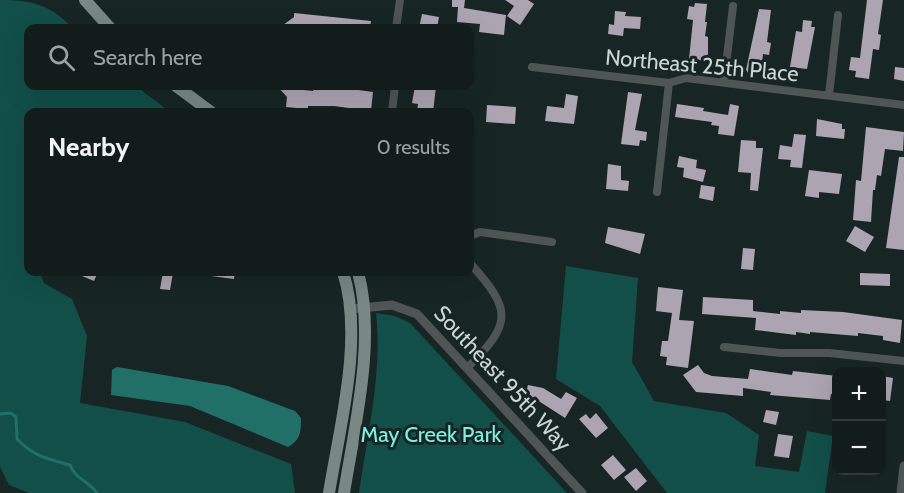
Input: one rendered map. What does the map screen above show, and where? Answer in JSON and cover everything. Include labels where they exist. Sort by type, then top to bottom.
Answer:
[{"type":"main road","points":[[85,0],[106,24]]},
{"type":"main road","points":[[182,90],[206,108]]},
{"type":"main road","points":[[329,493],[358,309],[348,290],[344,276]]},
{"type":"main road","points":[[344,493],[362,375],[358,276]]},
{"type":"street","points":[[397,24],[400,0]]},
{"type":"street","points":[[724,82],[733,6]]},
{"type":"street","points":[[830,95],[838,15]]},
{"type":"street","name":"Northeast 25th Place","points":[[532,67],[669,83],[686,78],[904,105]]},
{"type":"street","points":[[657,192],[669,83]]},
{"type":"street","points":[[392,108],[395,90]]},
{"type":"street","points":[[474,234],[480,232],[552,242]]},
{"type":"street","points":[[467,368],[492,342],[499,328],[501,308],[495,291],[474,267]]},
{"type":"street","name":"Southeast 95th Way","points":[[358,309],[392,305],[417,314],[582,493]]},
{"type":"street","points":[[724,347],[781,353],[829,353],[904,361]]},
{"type":"street","points":[[901,493],[904,466]]},
{"type":"green space","points":[[0,0],[40,5],[69,24],[24,24],[24,90],[141,90],[165,108],[24,108],[24,276],[41,276],[44,283],[72,299],[87,336],[80,403],[185,422],[291,464],[295,493],[29,493],[9,485],[0,467]]},
{"type":"green space","points":[[566,266],[638,278],[632,362],[654,401],[726,413],[759,435],[755,466],[799,472],[807,431],[832,436],[825,493],[667,493],[600,406],[556,379]]},
{"type":"green space","name":"May Creek Park","points":[[376,313],[395,316],[410,323],[567,493],[359,493],[376,381],[378,335]]},
{"type":"shaded area","points":[[117,367],[228,386],[295,411],[301,418],[299,435],[296,441],[288,447],[190,406],[111,395],[112,370]]},
{"type":"building","points":[[452,0],[465,0],[464,8],[506,15],[504,35],[479,32],[480,24],[457,22],[458,7],[452,7]]},
{"type":"building","points":[[505,0],[528,0],[534,4],[520,25],[507,16],[514,6]]},
{"type":"building","points":[[867,0],[883,0],[878,34],[881,35],[879,50],[873,49],[869,79],[855,77],[856,71],[849,70],[851,57],[860,58]]},
{"type":"building","points":[[695,3],[707,4],[705,36],[708,37],[708,61],[689,59],[693,20],[687,19],[689,6],[694,7]]},
{"type":"building","points":[[759,9],[771,10],[767,42],[771,43],[769,55],[763,54],[761,74],[748,73],[746,70]]},
{"type":"building","points":[[615,11],[626,12],[625,16],[641,17],[640,29],[624,28],[623,36],[608,34],[609,24],[614,25]]},
{"type":"building","points":[[294,13],[371,21],[371,24],[284,24],[294,17]]},
{"type":"building","points":[[422,14],[439,17],[438,24],[420,24]]},
{"type":"building","points":[[803,20],[812,21],[811,27],[815,27],[807,69],[790,67],[796,31],[802,32]]},
{"type":"building","points":[[895,67],[904,68],[904,81],[894,79]]},
{"type":"building","points":[[281,90],[373,92],[371,108],[286,107],[287,97]]},
{"type":"building","points":[[414,90],[436,90],[433,108],[418,108],[418,104],[412,103]]},
{"type":"building","points":[[628,92],[642,94],[635,130],[647,132],[646,141],[640,140],[639,146],[621,144]]},
{"type":"building","points":[[566,94],[578,96],[574,124],[545,121],[547,106],[564,108]]},
{"type":"building","points":[[677,104],[728,115],[730,104],[739,106],[734,136],[718,134],[719,126],[711,125],[712,122],[675,117]]},
{"type":"building","points":[[487,105],[516,107],[515,124],[486,122]]},
{"type":"building","points":[[817,119],[842,124],[842,129],[845,129],[844,139],[816,136]]},
{"type":"building","points":[[866,127],[904,132],[903,151],[885,149],[881,176],[877,175],[875,190],[873,190],[871,222],[853,220],[856,180],[861,181]]},
{"type":"building","points":[[794,134],[806,135],[802,168],[790,167],[791,160],[778,159],[780,145],[792,147]]},
{"type":"building","points":[[741,140],[756,141],[756,148],[763,148],[758,191],[750,190],[751,173],[738,172]]},
{"type":"building","points":[[679,156],[697,160],[696,168],[706,170],[703,182],[683,177],[684,168],[677,167]]},
{"type":"building","points":[[899,157],[904,157],[904,250],[886,248]]},
{"type":"building","points":[[608,164],[621,166],[621,180],[629,181],[628,191],[606,189]]},
{"type":"building","points":[[809,170],[842,174],[839,194],[819,192],[819,198],[805,196]]},
{"type":"building","points":[[701,185],[715,187],[713,201],[699,198]]},
{"type":"building","points":[[855,226],[874,237],[865,252],[846,241]]},
{"type":"building","points":[[608,227],[645,234],[640,254],[605,243]]},
{"type":"building","points":[[743,248],[755,249],[753,270],[741,269]]},
{"type":"building","points":[[860,273],[890,274],[890,286],[860,285]]},
{"type":"building","points":[[82,276],[96,276],[94,281]]},
{"type":"building","points":[[162,276],[172,276],[170,290],[160,289]]},
{"type":"building","points":[[211,276],[234,276],[234,279]]},
{"type":"building","points":[[658,287],[683,290],[679,320],[694,321],[688,368],[666,365],[667,357],[660,356],[662,341],[668,341],[672,313],[656,311]]},
{"type":"building","points":[[703,297],[753,300],[753,311],[780,314],[780,311],[801,313],[801,310],[843,312],[902,320],[900,343],[883,340],[883,336],[858,333],[858,336],[796,332],[796,335],[755,330],[756,318],[702,314]]},
{"type":"building","points":[[698,365],[704,373],[712,376],[748,379],[750,369],[792,375],[793,371],[832,375],[832,394],[830,400],[770,395],[771,392],[743,388],[743,396],[696,392],[683,375]]},
{"type":"building","points":[[886,377],[893,378],[890,401],[886,400]]},
{"type":"building","points":[[528,385],[543,388],[561,399],[566,392],[577,398],[565,418],[534,398],[525,396]]},
{"type":"building","points":[[766,410],[779,412],[776,425],[763,422]]},
{"type":"building","points":[[596,413],[608,428],[596,438],[579,419],[586,414],[590,419]]},
{"type":"building","points":[[778,434],[793,436],[789,458],[774,456]]},
{"type":"building","points":[[613,455],[626,470],[614,480],[601,465]]},
{"type":"building","points":[[636,468],[647,481],[636,491],[624,477]]},
{"type":"waterway","points":[[0,414],[11,413],[16,417],[17,439],[23,445],[41,456],[70,465],[75,474],[97,493]]}]
